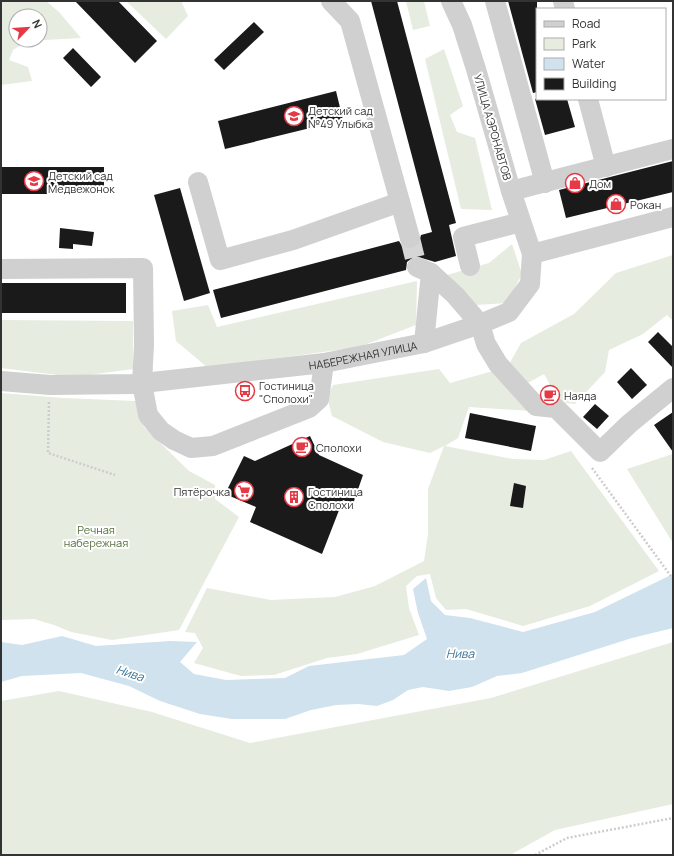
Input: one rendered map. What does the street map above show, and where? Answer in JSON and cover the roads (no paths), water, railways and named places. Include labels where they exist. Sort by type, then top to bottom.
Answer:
[{"type":"street","points":[[331,1],[350,21],[410,238]]},
{"type":"street","name":"УЛИЦА АЭРОНАВТОВ","points":[[451,1],[462,25],[511,191],[532,254]]},
{"type":"street","points":[[495,1],[545,182]]},
{"type":"street","points":[[588,100],[606,166]]},
{"type":"street","points":[[511,191],[673,149]]},
{"type":"street","points":[[198,182],[220,260],[292,240],[400,202]]},
{"type":"street","points":[[532,254],[673,217]]},
{"type":"street","points":[[470,266],[463,237],[521,222]]},
{"type":"street","name":"НАБЕРЕЖНАЯ УЛИЦА","points":[[1,382],[50,385],[142,383],[324,363],[424,343],[480,324],[509,312],[530,284],[532,254]]},
{"type":"street","points":[[1,269],[143,268],[144,345],[142,383],[148,415],[161,431],[174,440],[191,448],[213,446],[309,408],[319,399],[324,363]]},
{"type":"street","points":[[424,343],[424,270],[455,295],[480,324],[486,344],[498,364],[536,406],[556,408],[595,458],[629,424],[673,388]]},
{"type":"water","name":"Нива","points":[[673,574],[673,628],[632,638],[522,673],[497,676],[472,687],[449,691],[423,687],[408,690],[393,700],[377,706],[358,704],[336,705],[311,710],[285,719],[232,719],[200,714],[160,701],[129,686],[81,673],[22,676],[1,682],[1,642],[22,645],[62,636],[96,646],[170,641],[197,642],[180,662],[194,674],[226,680],[285,678],[309,666],[404,655],[427,639],[418,613],[413,589],[426,578],[431,601],[445,615],[470,618],[523,632],[595,612]]},
{"type":"tunnel","points":[[410,238],[417,267]]},
{"type":"place","name":"Детский сад №49 Улыбка","points":[[294,116]]},
{"type":"place","name":"Детский сад Медвежонок","points":[[34,181]]},
{"type":"place","name":"Дом","points":[[575,183]]},
{"type":"place","name":"Рокан","points":[[616,204]]},
{"type":"place","name":"Гостиница \"Сполохи\"","points":[[245,391]]},
{"type":"place","name":"Наяда","points":[[550,395]]},
{"type":"place","name":"Сполохи","points":[[302,447]]},
{"type":"place","name":"Пятёрочка","points":[[244,491]]},
{"type":"place","name":"Гостиница Сполохи","points":[[294,497]]},
{"type":"park label","name":"Речная набережная","points":[[96,535]]}]
